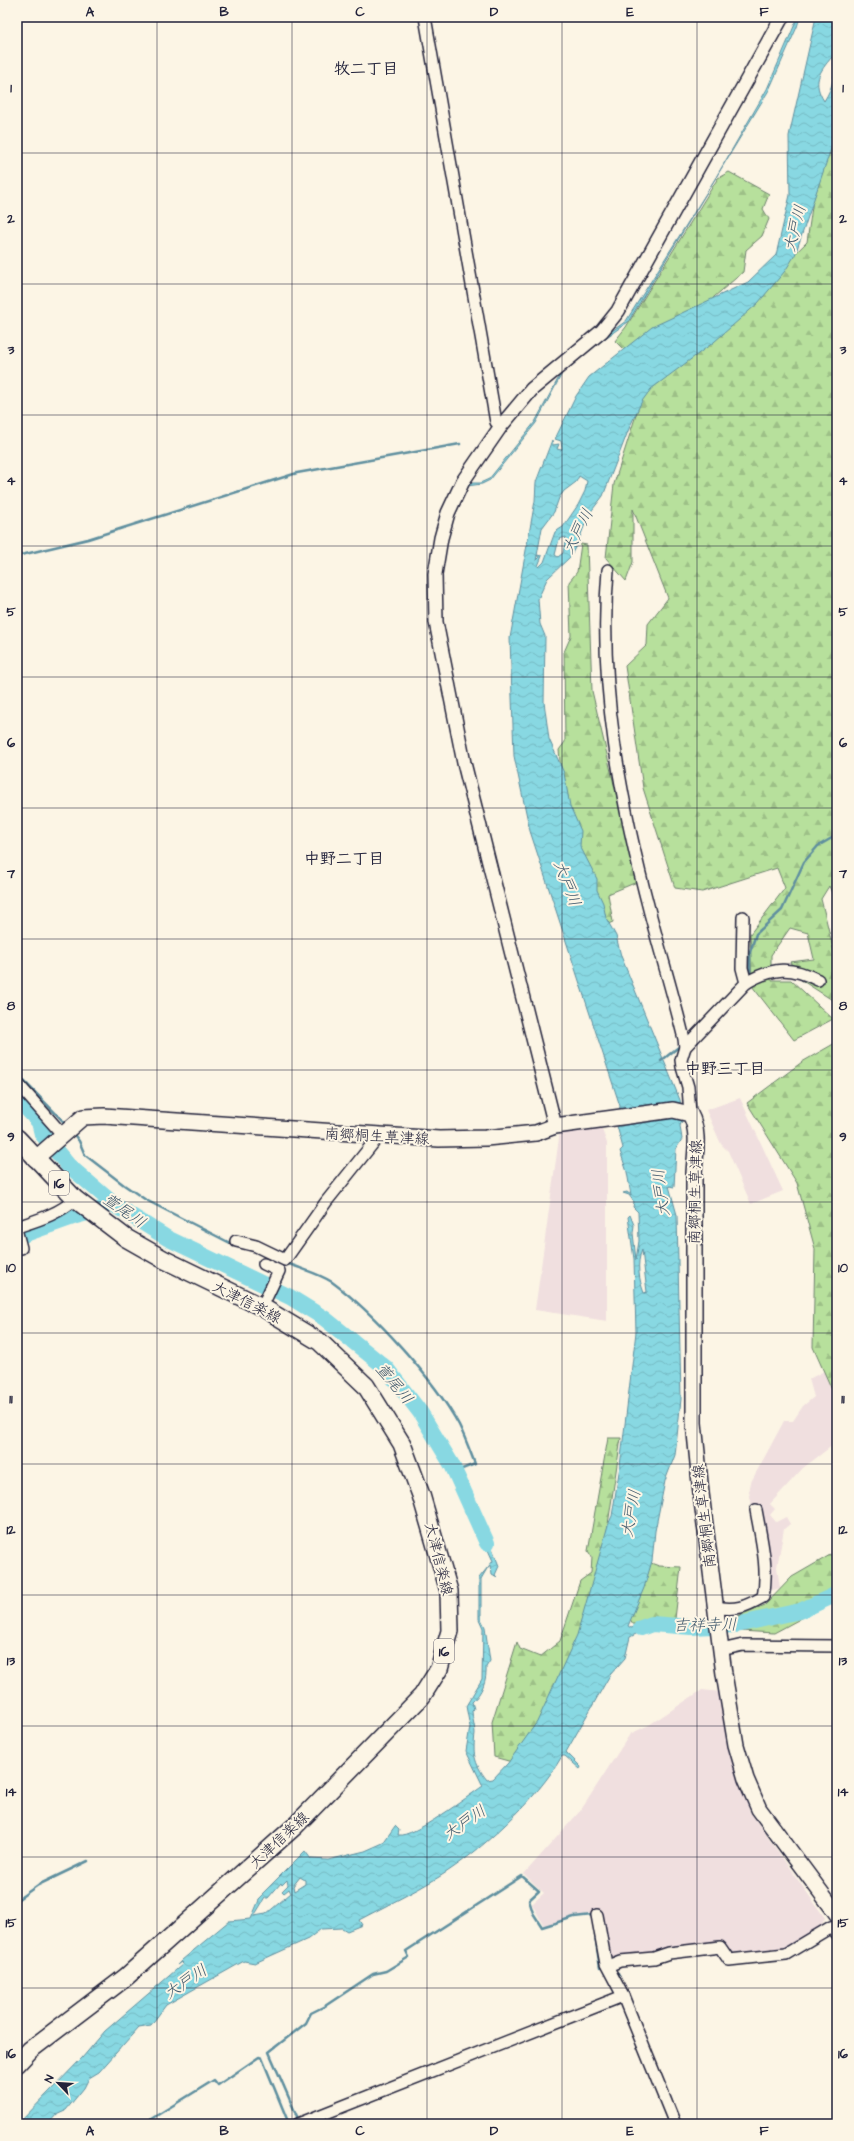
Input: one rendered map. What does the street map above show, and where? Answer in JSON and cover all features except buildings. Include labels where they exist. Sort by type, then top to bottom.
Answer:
[{"type":"main road","name":"南郷桐生草津線","points":[[37,1157],[83,1117],[104,1116],[439,1139],[486,1138],[536,1132],[555,1126],[673,1110],[687,1112],[695,1123],[696,1133],[694,1173],[694,1423],[715,1609],[736,1745],[746,1779],[760,1809],[837,1914]]},
{"type":"main road","name":"大津信楽線","points":[[17,1138],[80,1203],[126,1238],[163,1259],[264,1303],[320,1342],[366,1386],[402,1444],[429,1520],[449,1591],[450,1631],[439,1668],[422,1696],[294,1827],[131,1972],[30,2050],[17,2064]]},
{"type":"street","points":[[425,17],[496,422],[501,426]]},
{"type":"street","points":[[555,1126],[464,763],[436,622],[436,574],[441,538],[448,513],[463,481],[501,426],[532,389],[602,331],[618,312],[782,17]]},
{"type":"street","points":[[608,570],[604,608],[611,727],[624,797],[650,912],[684,1043],[681,1060],[688,1087],[687,1112]]},
{"type":"street","points":[[743,917],[742,968],[746,983]]},
{"type":"street","points":[[684,1043],[746,983],[770,971],[782,970],[802,972],[818,980]]},
{"type":"street","points":[[17,1083],[61,1135]]},
{"type":"street","points":[[236,1241],[256,1246],[285,1260],[326,1202],[378,1136]]},
{"type":"street","points":[[17,1227],[48,1216],[66,1207],[80,1203]]},
{"type":"street","points":[[17,1233],[21,1248]]},
{"type":"street","points":[[264,1264],[279,1271],[264,1303]]},
{"type":"street","points":[[715,1609],[730,1610],[747,1606],[763,1597],[765,1589],[762,1546],[756,1510]]},
{"type":"street","points":[[721,1650],[743,1645],[837,1646]]},
{"type":"street","points":[[597,1915],[608,1966],[623,1996],[675,2124]]},
{"type":"street","points":[[608,1966],[620,1961],[654,1958],[669,1954],[720,1947],[729,1960],[786,1954],[831,1927],[837,1935]]},
{"type":"street","points":[[298,2124],[623,1996]]},
{"type":"shaded area","points":[[740,1098],[783,1191],[751,1204],[728,1151],[721,1144],[706,1110]]},
{"type":"shaded area","points":[[601,1127],[607,1143],[607,1321],[535,1310],[560,1131]]},
{"type":"shaded area","points":[[828,1369],[837,1390],[837,1442],[803,1468],[770,1504],[775,1509],[770,1515],[776,1522],[786,1517],[790,1524],[784,1529],[777,1567],[780,1588],[763,1593],[754,1515],[749,1492],[751,1482],[784,1421],[793,1421],[803,1406],[814,1397],[809,1379]]},
{"type":"shaded area","points":[[702,1690],[721,1692],[730,1752],[750,1812],[825,1918],[819,1930],[785,1949],[731,1956],[721,1942],[610,1961],[601,1913],[574,1916],[544,1926],[532,1904],[544,1893],[524,1874],[581,1810],[630,1734],[649,1725]]},
{"type":"green space","points":[[837,109],[837,905],[829,886],[821,899],[837,964],[837,1003],[801,980],[790,962],[814,959],[808,933],[790,928],[771,955],[771,980],[791,980],[833,1019],[794,1040],[752,986],[750,934],[785,888],[777,868],[702,892],[675,888],[643,788],[625,666],[647,645],[648,624],[668,598],[633,509],[633,562],[626,581],[606,558],[614,484],[643,393],[698,348],[807,242],[817,172]]},
{"type":"green space","points":[[729,172],[769,194],[763,209],[769,219],[762,236],[746,250],[743,272],[714,297],[705,311],[631,351],[622,348],[615,341],[626,327],[718,178]]},
{"type":"green space","points":[[581,544],[587,545],[592,691],[637,882],[608,894],[613,922],[603,926],[563,791],[559,750],[565,742],[564,652],[571,636],[569,582],[577,572]]},
{"type":"green space","points":[[837,1042],[837,1401],[813,1347],[815,1249],[797,1183],[747,1103],[802,1062]]},
{"type":"green space","points":[[608,1438],[621,1438],[604,1551],[580,1635],[540,1723],[512,1762],[494,1757],[492,1722],[517,1642],[520,1649],[540,1657],[560,1641],[580,1581],[591,1573],[592,1557],[588,1551]]},
{"type":"green space","points":[[837,1551],[837,1599],[774,1633],[740,1631],[735,1617],[765,1605],[792,1577]]},
{"type":"green space","points":[[648,1562],[659,1566],[681,1567],[675,1619],[660,1627],[633,1624],[627,1614]]},
{"type":"water","points":[[798,17],[800,17],[769,90],[717,176],[767,89]]},
{"type":"water","name":"大戸川","points":[[816,17],[837,17],[837,131],[795,255],[785,271],[758,303],[714,342],[651,389],[642,401],[630,426],[603,496],[589,514],[578,542],[570,557],[547,579],[538,599],[540,624],[545,636],[544,702],[549,739],[564,773],[570,806],[581,831],[580,846],[597,879],[597,890],[603,903],[606,918],[616,936],[621,956],[680,1100],[683,1118],[680,1126],[682,1139],[676,1149],[674,1187],[669,1186],[677,1215],[681,1399],[675,1455],[665,1481],[655,1531],[652,1561],[644,1588],[628,1626],[631,1628],[653,1622],[664,1624],[650,1627],[630,1637],[625,1658],[610,1675],[566,1752],[581,1767],[580,1769],[565,1756],[562,1756],[552,1772],[524,1806],[490,1839],[473,1853],[429,1883],[359,1920],[362,1925],[347,1931],[342,1928],[321,1929],[308,1939],[255,1963],[244,1961],[166,2005],[151,2025],[139,2027],[99,2072],[89,2078],[84,2088],[66,2110],[57,2114],[48,2124],[18,2124],[82,2058],[105,2031],[183,1964],[181,1962],[177,1965],[182,1960],[229,1921],[251,1919],[259,1900],[263,1896],[262,1894],[305,1851],[311,1859],[328,1860],[365,1851],[383,1843],[395,1826],[399,1830],[398,1835],[416,1830],[483,1786],[466,1751],[470,1727],[466,1706],[482,1679],[483,1628],[479,1619],[479,1578],[488,1567],[481,1579],[481,1619],[485,1627],[490,1661],[486,1667],[486,1677],[483,1686],[479,1695],[472,1702],[474,1709],[472,1711],[472,1716],[475,1730],[474,1752],[479,1768],[487,1780],[493,1779],[508,1763],[537,1722],[577,1635],[608,1525],[612,1516],[620,1466],[636,1332],[634,1259],[628,1217],[630,1215],[634,1225],[633,1233],[636,1260],[639,1241],[638,1212],[633,1207],[634,1202],[629,1195],[623,1193],[627,1192],[631,1195],[627,1172],[620,1151],[623,1148],[617,1126],[620,1106],[530,831],[514,756],[510,638],[535,501],[536,482],[552,440],[553,445],[559,444],[557,449],[562,449],[561,441],[555,439],[576,396],[589,377],[652,327],[748,282],[776,255],[790,195],[789,136]],"holes":[[[832,57],[834,74],[830,90],[824,101],[818,88],[819,78]],[[579,476],[587,481],[585,491],[578,505],[563,527],[555,532],[544,562],[539,567],[538,566],[542,556],[537,555],[542,528],[554,512],[559,498],[564,491],[576,482]],[[566,537],[563,553],[558,557],[555,555],[559,539]],[[642,1250],[647,1292],[644,1293],[640,1277],[639,1260]],[[300,1877],[305,1880],[305,1884],[294,1891],[293,1886]],[[287,1880],[288,1885],[282,1891],[284,1893],[289,1889],[291,1893],[266,1914],[254,1916],[265,1898],[268,1898],[281,1883],[282,1885]]]},
{"type":"water","points":[[712,184],[628,322],[566,366],[536,423],[490,480],[482,484],[467,486],[468,483],[480,483],[489,479],[535,422],[566,364],[626,321]]},
{"type":"water","points":[[474,1519],[484,1527],[499,1566],[495,1575],[497,1577],[492,1574],[491,1565],[488,1567],[493,1561]]},
{"type":"waterway","points":[[17,556],[88,539],[297,473],[460,444]]},
{"type":"waterway","points":[[750,973],[750,952],[756,934],[782,910],[804,862],[818,846],[837,835]]},
{"type":"waterway","points":[[661,1061],[681,1045]]},
{"type":"waterway","points":[[17,1074],[67,1125]]},
{"type":"waterway","name":"萱尾川","points":[[17,1098],[39,1122],[42,1134],[68,1165],[116,1206],[167,1238],[290,1297],[324,1318],[386,1368],[420,1412],[452,1465],[487,1543]]},
{"type":"waterway","points":[[72,1132],[79,1141],[85,1155],[124,1185],[146,1200],[234,1245]]},
{"type":"waterway","points":[[17,1237],[76,1216],[102,1209]]},
{"type":"waterway","points":[[287,1263],[332,1282],[366,1311],[419,1368],[435,1388],[459,1425],[475,1464],[462,1469],[457,1475]]},
{"type":"waterway","name":"吉祥寺川","points":[[641,1628],[652,1624],[691,1627],[736,1625],[800,1611],[837,1594]]},
{"type":"waterway","points":[[17,1900],[38,1885],[88,1861]]},
{"type":"waterway","points":[[299,2121],[269,2052],[306,2023],[311,2013],[325,2006],[373,1974],[386,1971],[409,1957],[406,1951],[522,1876],[539,1891],[529,1900],[533,1913],[542,1927],[574,1917],[592,1915],[592,1918]]},
{"type":"waterway","points":[[595,1935],[600,1968]]},
{"type":"waterway","points":[[618,1973],[621,1982]]},
{"type":"waterway","points":[[143,2124],[214,2080],[218,2085],[259,2057],[262,2058],[289,2124]]},
{"type":"district","name":"牧二丁目","points":[[366,68]]},
{"type":"district","name":"中野二丁目","points":[[344,858]]},
{"type":"district","name":"中野三丁目","points":[[725,1068]]}]
